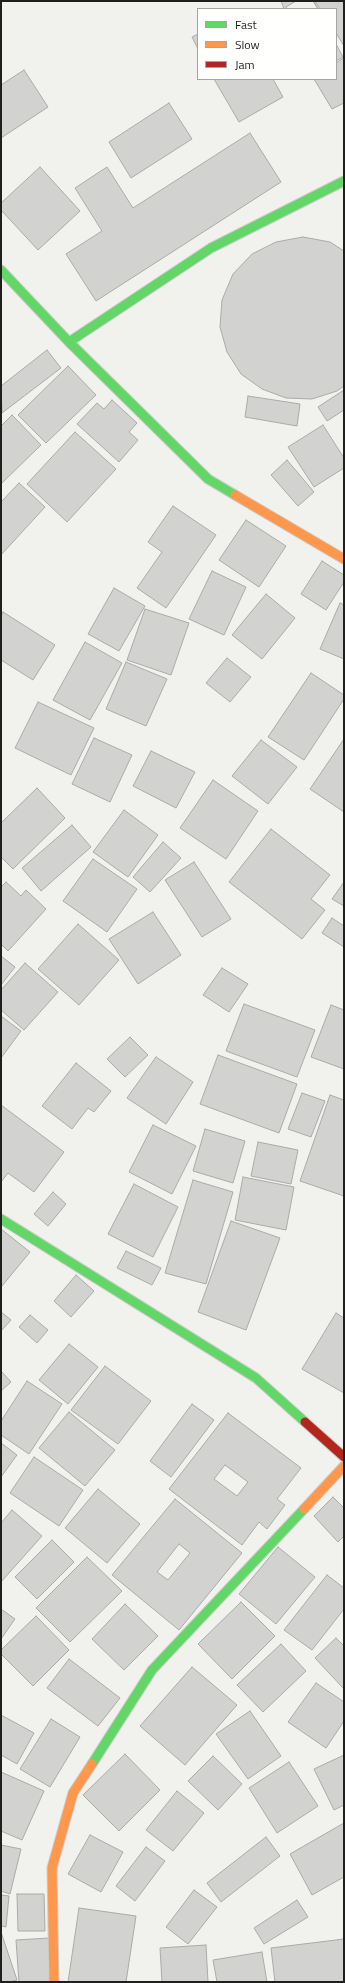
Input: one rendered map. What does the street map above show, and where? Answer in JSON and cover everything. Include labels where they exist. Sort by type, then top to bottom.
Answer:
[{"type":"street","points":[[69,342],[211,248],[344,181]]},
{"type":"street","points":[[1,270],[69,342],[208,479],[344,559]]},
{"type":"street","points":[[1,1219],[256,1378],[344,1457]]},
{"type":"street","points":[[54,1982],[52,1868],[73,1793],[152,1670],[344,1466]]},
{"type":"building","points":[[281,1],[314,1],[318,8],[284,8]]},
{"type":"building","points":[[296,1],[313,1],[317,8],[286,8]]},
{"type":"building","points":[[315,1],[344,1],[344,46],[337,35],[337,8],[319,8]]},
{"type":"building","points":[[197,34],[197,47],[192,37]]},
{"type":"building","points":[[337,46],[343,57],[337,60]]},
{"type":"building","points":[[344,58],[344,103],[332,109],[315,80],[337,80],[337,62]]},
{"type":"building","points":[[24,70],[48,107],[1,138],[1,85]]},
{"type":"building","points":[[215,80],[274,80],[283,97],[239,122]]},
{"type":"building","points":[[169,103],[192,139],[131,178],[109,142]]},
{"type":"building","points":[[250,133],[281,182],[96,301],[66,254],[102,231],[75,188],[107,167],[133,208]]},
{"type":"building","points":[[40,167],[80,211],[38,250],[1,210],[1,203]]},
{"type":"building","points":[[303,237],[330,242],[344,251],[344,386],[337,391],[312,399],[286,398],[262,389],[241,374],[227,352],[220,327],[222,300],[233,274],[252,254],[276,242]]},
{"type":"building","points":[[47,350],[61,368],[2,413],[1,386]]},
{"type":"building","points":[[68,366],[96,395],[46,443],[18,415]]},
{"type":"building","points":[[344,390],[344,410],[327,421],[318,407]]},
{"type":"building","points":[[248,396],[300,404],[297,426],[245,417]]},
{"type":"building","points":[[112,400],[137,423],[129,432],[138,440],[119,462],[77,424],[97,403],[104,409]]},
{"type":"building","points":[[12,415],[41,445],[1,484],[1,426]]},
{"type":"building","points":[[323,425],[344,458],[344,468],[314,487],[288,447]]},
{"type":"building","points":[[75,432],[116,469],[67,522],[27,484]]},
{"type":"building","points":[[287,460],[314,492],[298,506],[271,475]]},
{"type":"building","points":[[19,483],[45,507],[1,555],[1,502]]},
{"type":"building","points":[[173,506],[216,535],[166,608],[137,588],[162,552],[148,542]]},
{"type":"building","points":[[246,520],[286,546],[259,587],[219,560]]},
{"type":"building","points":[[322,561],[344,575],[344,582],[326,610],[301,594]]},
{"type":"building","points":[[212,571],[246,587],[224,635],[189,619]]},
{"type":"building","points":[[114,588],[145,606],[119,651],[88,634]]},
{"type":"building","points":[[266,594],[295,618],[262,659],[232,635]]},
{"type":"building","points":[[340,603],[344,605],[344,659],[320,649]]},
{"type":"building","points":[[145,609],[189,623],[171,675],[127,660]]},
{"type":"building","points":[[3,612],[55,645],[33,680],[1,660],[1,616]]},
{"type":"building","points":[[85,642],[122,663],[90,720],[53,700]]},
{"type":"building","points":[[227,658],[251,677],[230,702],[206,683]]},
{"type":"building","points":[[126,662],[167,679],[146,726],[106,709]]},
{"type":"building","points":[[311,673],[344,695],[344,699],[304,760],[268,737]]},
{"type":"building","points":[[38,702],[94,728],[71,775],[15,748]]},
{"type":"building","points":[[94,738],[132,755],[110,802],[72,784]]},
{"type":"building","points":[[344,739],[344,812],[310,789]]},
{"type":"building","points":[[261,740],[297,767],[268,804],[232,776]]},
{"type":"building","points":[[151,751],[195,772],[176,808],[133,786]]},
{"type":"building","points":[[213,780],[258,811],[226,859],[180,828]]},
{"type":"building","points":[[37,788],[65,818],[13,869],[1,857],[1,823]]},
{"type":"building","points":[[124,810],[158,835],[128,877],[93,852]]},
{"type":"building","points":[[72,825],[91,847],[41,891],[22,868]]},
{"type":"building","points":[[271,829],[330,875],[311,899],[325,910],[302,939],[229,882]]},
{"type":"building","points":[[163,842],[181,858],[150,892],[133,877]]},
{"type":"building","points":[[93,859],[137,889],[107,932],[63,901]]},
{"type":"building","points":[[194,862],[231,919],[202,937],[165,880]]},
{"type":"building","points":[[6,882],[21,896],[26,890],[46,909],[8,951],[1,944],[1,887]]},
{"type":"building","points":[[344,882],[344,906],[332,899]]},
{"type":"building","points":[[153,912],[181,955],[138,984],[109,939]]},
{"type":"building","points":[[332,918],[344,926],[344,947],[322,933]]},
{"type":"building","points":[[78,924],[119,960],[79,1005],[38,969]]},
{"type":"building","points":[[1,956],[15,967],[1,985]]},
{"type":"building","points":[[25,963],[58,992],[24,1030],[1,1010],[1,990]]},
{"type":"building","points":[[222,968],[248,984],[229,1012],[203,995]]},
{"type":"building","points":[[244,1004],[315,1030],[297,1077],[226,1051]]},
{"type":"building","points":[[331,1005],[344,1010],[344,1069],[311,1057]]},
{"type":"building","points":[[1,1016],[21,1031],[1,1058]]},
{"type":"building","points":[[130,1037],[148,1055],[125,1077],[107,1059]]},
{"type":"building","points":[[218,1055],[297,1084],[279,1133],[200,1104]]},
{"type":"building","points":[[156,1057],[193,1082],[166,1124],[127,1098]]},
{"type":"building","points":[[76,1063],[111,1091],[94,1112],[88,1108],[72,1129],[42,1106]]},
{"type":"building","points":[[302,1093],[325,1101],[311,1137],[288,1129]]},
{"type":"building","points":[[330,1095],[344,1100],[344,1196],[300,1181]]},
{"type":"building","points":[[1,1105],[64,1152],[34,1192],[8,1173],[1,1182]]},
{"type":"building","points":[[153,1125],[196,1146],[172,1194],[129,1172]]},
{"type":"building","points":[[205,1129],[245,1141],[233,1183],[193,1171]]},
{"type":"building","points":[[258,1142],[298,1150],[291,1184],[251,1176]]},
{"type":"building","points":[[243,1177],[294,1187],[286,1230],[235,1220]]},
{"type":"building","points":[[193,1180],[233,1192],[206,1284],[165,1273]]},
{"type":"building","points":[[134,1184],[178,1207],[153,1257],[108,1234]]},
{"type":"building","points":[[53,1192],[66,1204],[48,1226],[34,1214]]},
{"type":"building","points":[[231,1221],[280,1238],[246,1330],[198,1312]]},
{"type":"building","points":[[1,1229],[30,1252],[2,1286],[1,1285]]},
{"type":"building","points":[[126,1251],[161,1268],[152,1285],[117,1268]]},
{"type":"building","points":[[76,1275],[94,1291],[71,1317],[54,1301]]},
{"type":"building","points":[[1,1312],[11,1320],[1,1331]]},
{"type":"building","points":[[336,1313],[344,1318],[344,1393],[302,1369]]},
{"type":"building","points":[[30,1315],[48,1330],[37,1343],[19,1327]]},
{"type":"building","points":[[69,1344],[98,1367],[68,1404],[39,1380]]},
{"type":"building","points":[[105,1366],[151,1401],[118,1444],[71,1410]]},
{"type":"building","points":[[1,1371],[11,1382],[1,1391]]},
{"type":"building","points":[[27,1381],[62,1404],[29,1454],[1,1435],[1,1421]]},
{"type":"building","points":[[192,1404],[214,1420],[171,1477],[150,1461]]},
{"type":"building","points":[[69,1412],[115,1450],[85,1486],[39,1448]]},
{"type":"building","points":[[228,1413],[301,1468],[277,1499],[285,1505],[267,1529],[259,1522],[242,1545],[169,1489]],"holes":[[[225,1465],[248,1482],[237,1496],[214,1479]]]},
{"type":"building","points":[[1,1443],[17,1455],[1,1477]]},
{"type":"building","points":[[34,1457],[83,1490],[59,1526],[10,1493]]},
{"type":"building","points":[[98,1489],[140,1524],[107,1563],[65,1528]]},
{"type":"building","points":[[333,1497],[344,1508],[344,1536],[338,1542],[314,1516]]},
{"type":"building","points":[[175,1499],[242,1553],[179,1630],[112,1575]],"holes":[[[179,1544],[190,1553],[168,1580],[157,1572]]]},
{"type":"building","points":[[12,1510],[42,1536],[1,1582],[1,1523]]},
{"type":"building","points":[[52,1540],[74,1562],[37,1599],[15,1577]]},
{"type":"building","points":[[278,1547],[315,1577],[276,1624],[239,1594]]},
{"type":"building","points":[[87,1557],[122,1591],[70,1642],[36,1608]]},
{"type":"building","points":[[327,1575],[344,1588],[344,1609],[312,1650],[284,1630]]},
{"type":"building","points":[[241,1602],[275,1636],[232,1679],[198,1644]]},
{"type":"building","points":[[125,1604],[158,1636],[124,1670],[92,1639]]},
{"type":"building","points":[[1,1609],[15,1619],[1,1639]]},
{"type":"building","points":[[36,1616],[69,1650],[33,1686],[1,1654],[1,1650]]},
{"type":"building","points":[[336,1638],[344,1646],[344,1689],[315,1658]]},
{"type":"building","points":[[281,1644],[306,1671],[263,1712],[237,1685]]},
{"type":"building","points":[[69,1659],[120,1698],[98,1726],[47,1688]]},
{"type":"building","points":[[192,1667],[237,1705],[185,1765],[140,1726]]},
{"type":"building","points":[[316,1683],[344,1702],[344,1721],[326,1748],[288,1722]]},
{"type":"building","points":[[250,1711],[281,1756],[248,1779],[216,1734]]},
{"type":"building","points":[[1,1715],[34,1733],[17,1764],[1,1755]]},
{"type":"building","points":[[51,1719],[80,1737],[50,1787],[20,1769]]},
{"type":"building","points":[[125,1754],[160,1790],[119,1831],[83,1795]]},
{"type":"building","points":[[344,1755],[344,1805],[334,1810],[314,1769]]},
{"type":"building","points":[[213,1756],[242,1784],[218,1810],[188,1781]]},
{"type":"building","points":[[289,1762],[318,1806],[277,1833],[249,1788]]},
{"type":"building","points":[[1,1772],[44,1791],[22,1840],[1,1831]]},
{"type":"building","points":[[177,1791],[204,1813],[173,1851],[146,1830]]},
{"type":"building","points":[[344,1823],[344,1877],[312,1895],[290,1854]]},
{"type":"building","points":[[90,1835],[123,1852],[101,1892],[68,1874]]},
{"type":"building","points":[[266,1837],[280,1856],[221,1902],[207,1883]]},
{"type":"building","points":[[1,1845],[21,1849],[10,1894],[1,1891]]},
{"type":"building","points":[[146,1847],[165,1861],[135,1901],[116,1886]]},
{"type":"building","points":[[194,1890],[217,1907],[188,1944],[166,1927]]},
{"type":"building","points":[[17,1894],[44,1894],[45,1931],[18,1931]]},
{"type":"building","points":[[1,1895],[9,1896],[6,1927],[1,1926]]},
{"type":"building","points":[[297,1900],[308,1917],[264,1944],[254,1928]]},
{"type":"building","points":[[79,1908],[136,1916],[126,1982],[68,1982]]},
{"type":"building","points":[[1,1932],[17,1980],[9,1982],[1,1982]]},
{"type":"building","points":[[49,1938],[52,1982],[19,1982],[16,1940]]},
{"type":"building","points":[[344,1939],[344,1982],[275,1982],[271,1948]]},
{"type":"building","points":[[206,1945],[208,1982],[162,1982],[160,1948]]},
{"type":"building","points":[[262,1952],[267,1982],[217,1982],[213,1960]]},
{"type":"traffic: fast","points":[[69,342],[211,248],[344,181]]},
{"type":"traffic: fast","points":[[1,270],[69,342],[208,479],[235,495]]},
{"type":"traffic: fast","points":[[1,1219],[256,1378],[305,1422]]},
{"type":"traffic: fast","points":[[92,1764],[152,1670],[304,1509]]},
{"type":"traffic: slow","points":[[235,495],[344,559]]},
{"type":"traffic: slow","points":[[304,1509],[344,1466]]},
{"type":"traffic: slow","points":[[54,1982],[52,1868],[73,1793],[92,1764]]},
{"type":"traffic: jam","points":[[305,1422],[344,1457]]}]
